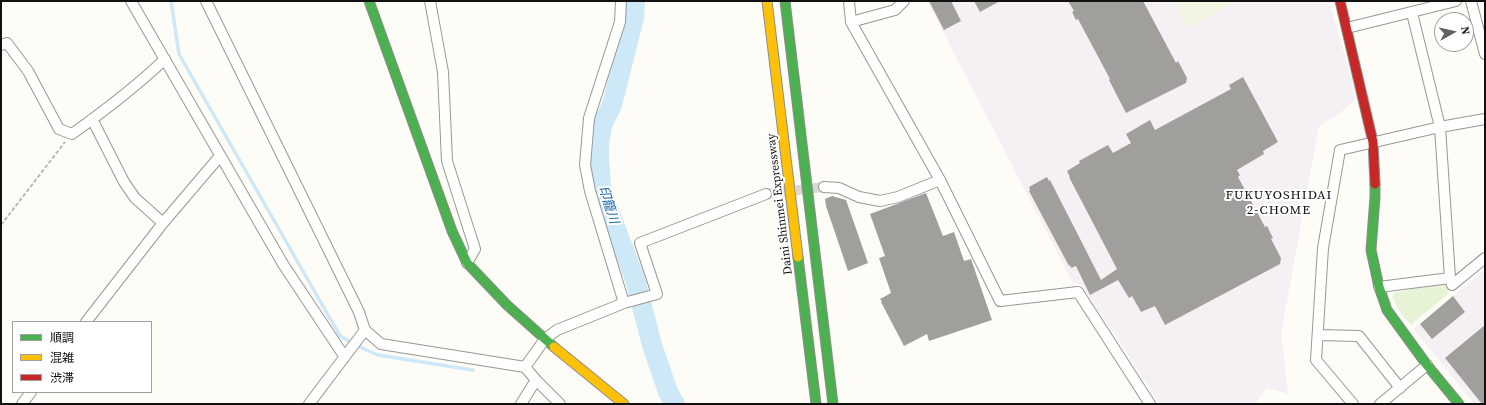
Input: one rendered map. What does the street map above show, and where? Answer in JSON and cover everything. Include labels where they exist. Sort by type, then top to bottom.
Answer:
[{"type":"main road","points":[[369,1],[452,231],[467,263],[507,305],[545,339],[624,404]]},
{"type":"main road","name":"Daini Shinmei Expressway","points":[[767,1],[816,404]]},
{"type":"main road","points":[[786,1],[833,404]]},
{"type":"main road","points":[[1340,1],[1374,142],[1375,197],[1371,250],[1379,287],[1387,310],[1427,365],[1459,404]]},
{"type":"street","points":[[131,1],[283,264],[344,356]]},
{"type":"street","points":[[206,1],[359,312],[365,330],[382,344],[525,367],[560,404]]},
{"type":"street","points":[[430,1],[443,72],[447,162],[475,249],[467,263]]},
{"type":"street","points":[[621,1],[620,22],[590,118],[585,165],[590,191],[624,303]]},
{"type":"street","points":[[849,1],[850,22],[940,180],[1000,301],[1078,292],[1150,404]]},
{"type":"street","points":[[850,22],[895,10],[904,1]]},
{"type":"street","points":[[1347,28],[1456,1]]},
{"type":"street","points":[[1471,1],[1485,54]]},
{"type":"street","points":[[1412,12],[1440,127],[1450,278],[1452,285],[1485,258]]},
{"type":"street","points":[[1,45],[7,43],[28,71],[58,129],[72,134],[150,74],[165,59]]},
{"type":"street","points":[[92,119],[124,182],[135,198],[163,223]]},
{"type":"street","points":[[1352,404],[1316,360],[1323,248],[1340,150],[1440,127],[1485,119]]},
{"type":"street","points":[[87,321],[163,223],[220,156]]},
{"type":"street","points":[[824,187],[839,188],[859,197],[880,201],[898,197],[940,180]]},
{"type":"street","points":[[525,367],[545,339],[557,330],[624,303],[657,294],[640,243],[766,194]]},
{"type":"street","points":[[1379,287],[1450,278]]},
{"type":"street","points":[[308,404],[365,330]]},
{"type":"street","points":[[1318,335],[1359,336],[1400,388]]},
{"type":"street","points":[[1380,404],[1427,365]]},
{"type":"street","points":[[521,404],[536,380]]},
{"type":"street","points":[[22,404],[30,393]]},
{"type":"path","points":[[1,225],[72,134]]},
{"type":"shaded area","points":[[927,1],[1329,1],[1357,98],[1339,114],[1319,126],[1281,334],[1288,394],[1267,388],[1255,404],[1160,404],[1082,285],[1073,283]]},
{"type":"shaded area","points":[[1485,269],[1485,404],[1474,404],[1414,329]]},
{"type":"green space","points":[[1173,1],[1236,1],[1188,28]]},
{"type":"green space","points":[[1444,282],[1449,293],[1411,325],[1401,314],[1392,297],[1394,293]]},
{"type":"building","points":[[929,1],[951,1],[961,21],[944,30]]},
{"type":"building","points":[[974,1],[1000,1],[980,12]]},
{"type":"building","points":[[1068,1],[1143,1],[1176,63],[1178,61],[1187,78],[1186,83],[1126,113],[1109,80],[1110,79],[1078,19],[1076,20],[1072,12],[1074,11]]},
{"type":"building","points":[[1243,77],[1278,142],[1263,151],[1264,154],[1237,170],[1240,175],[1238,177],[1265,227],[1267,226],[1273,238],[1271,239],[1281,258],[1280,264],[1165,325],[1155,306],[1141,312],[1132,296],[1129,298],[1118,280],[1090,295],[1076,266],[1071,268],[1070,265],[1069,266],[1029,191],[1029,187],[1047,177],[1049,181],[1050,180],[1101,280],[1117,269],[1067,171],[1080,163],[1079,161],[1108,145],[1113,153],[1131,143],[1126,134],[1150,120],[1155,130],[1231,89],[1229,85]]},
{"type":"building","points":[[926,193],[943,236],[954,232],[964,261],[971,259],[992,320],[929,341],[927,334],[904,346],[880,299],[891,293],[879,258],[885,256],[870,214]]},
{"type":"building","points":[[832,196],[846,200],[868,263],[848,271],[826,206],[825,199]]},
{"type":"building","points":[[1453,296],[1465,312],[1432,339],[1420,324]]},
{"type":"building","points":[[1485,325],[1485,404],[1482,404],[1445,358]]},
{"type":"waterway","points":[[171,1],[179,54],[340,336],[378,355],[473,370]]},
{"type":"waterway","name":"印籠川","points":[[635,1],[634,17],[612,105],[602,125],[599,144],[601,190],[635,279],[652,345],[668,392],[675,404]]},
{"type":"tunnel","points":[[766,194],[824,187]]},
{"type":"traffic: fast","points":[[369,1],[452,231],[467,263],[507,305],[554,347]]},
{"type":"traffic: fast","points":[[785,1],[833,404]]},
{"type":"traffic: fast","points":[[1375,184],[1371,250],[1379,287],[1387,310],[1427,365],[1459,404]]},
{"type":"traffic: fast","points":[[798,257],[816,404]]},
{"type":"traffic: slow","points":[[767,1],[798,257]]},
{"type":"traffic: slow","points":[[554,347],[624,404]]},
{"type":"traffic: jam","points":[[1340,1],[1373,142],[1375,184]]},
{"type":"district","name":"FUKUYOSHIDAI 2-CHOME","points":[[1279,204]]}]
